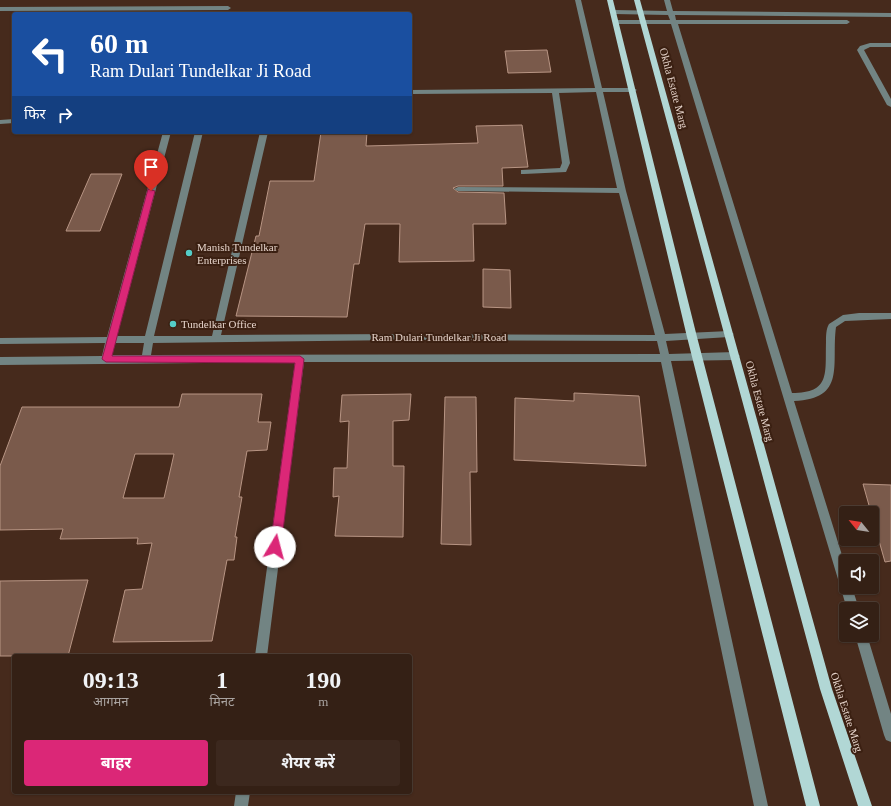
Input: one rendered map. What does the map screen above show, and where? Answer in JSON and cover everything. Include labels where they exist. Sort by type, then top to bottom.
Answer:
[{"type":"main road","points":[[610,0],[692,337],[812,806]]},
{"type":"main road","name":"Okhla Estate Marg","points":[[637,0],[826,689],[865,806]]},
{"type":"street","points":[[212,11],[215,0]]},
{"type":"street","points":[[0,9],[228,11],[230,0]]},
{"type":"street","points":[[578,0],[622,191],[661,338],[761,806]]},
{"type":"street","points":[[668,0],[839,564]]},
{"type":"street","points":[[615,17],[640,12],[891,15]]},
{"type":"street","points":[[615,17],[644,22],[891,22]]},
{"type":"street","points":[[891,45],[868,45],[862,47],[860,50],[891,105]]},
{"type":"street","points":[[412,92],[598,92],[633,90]]},
{"type":"street","points":[[524,172],[563,170],[566,163],[555,91]]},
{"type":"street","points":[[0,122],[12,122]]},
{"type":"street","points":[[106,359],[166,134]]},
{"type":"street","points":[[146,359],[149,339],[199,134]]},
{"type":"street","points":[[216,338],[264,134]]},
{"type":"street","points":[[458,189],[622,191]]},
{"type":"street","points":[[788,397],[814,395],[825,387],[831,373],[829,337],[832,326],[843,318],[859,316],[891,316]]},
{"type":"street","name":"Ram Dulari Tundelkar Ji Road","points":[[0,341],[404,336],[661,338],[729,334]]},
{"type":"street","name":"Ram Dulari Tundelkar Ji Road","points":[[0,361],[106,359],[665,358],[735,356]]},
{"type":"street","points":[[261,654],[300,359]]},
{"type":"street","points":[[863,642],[891,734]]},
{"type":"street","points":[[241,806],[243,794]]},
{"type":"building","points":[[547,50],[551,72],[508,73],[505,51]]},
{"type":"building","points":[[522,125],[528,167],[502,168],[503,186],[458,186],[453,188],[458,192],[504,193],[506,224],[473,224],[474,261],[399,262],[400,224],[365,224],[359,264],[354,264],[347,317],[236,316],[256,236],[259,236],[270,181],[314,181],[321,134],[367,134],[366,146],[478,143],[476,126]]},
{"type":"building","points":[[91,174],[122,174],[100,231],[66,231]]},
{"type":"building","points":[[483,269],[510,270],[511,308],[483,307]]},
{"type":"building","points":[[574,393],[639,396],[646,466],[514,460],[515,398],[574,401]]},
{"type":"building","points":[[182,394],[262,394],[258,422],[271,422],[267,450],[247,451],[239,497],[242,497],[235,537],[237,537],[234,560],[227,560],[212,641],[113,642],[125,590],[142,589],[152,543],[137,544],[138,538],[60,539],[63,529],[0,530],[0,466],[22,407],[179,407]],"holes":[[[135,454],[174,454],[164,498],[123,498]]]},
{"type":"building","points":[[411,394],[409,420],[393,421],[393,466],[404,466],[403,537],[335,536],[339,496],[333,497],[334,468],[347,468],[349,421],[340,422],[342,395]]},
{"type":"building","points":[[445,397],[476,397],[477,472],[470,472],[471,545],[441,544]]},
{"type":"building","points":[[863,484],[891,485],[891,561],[885,562],[879,541],[879,506],[869,506]]},
{"type":"building","points":[[88,580],[69,654],[12,654],[12,656],[0,656],[0,581]]},
{"type":"place","name":"Manish Tundelkar Enterprises","points":[[189,253]]},
{"type":"place","name":"Tundelkar Office","points":[[173,324]]},
{"type":"route","points":[[151,191],[106,359],[300,359],[275,547]]}]
